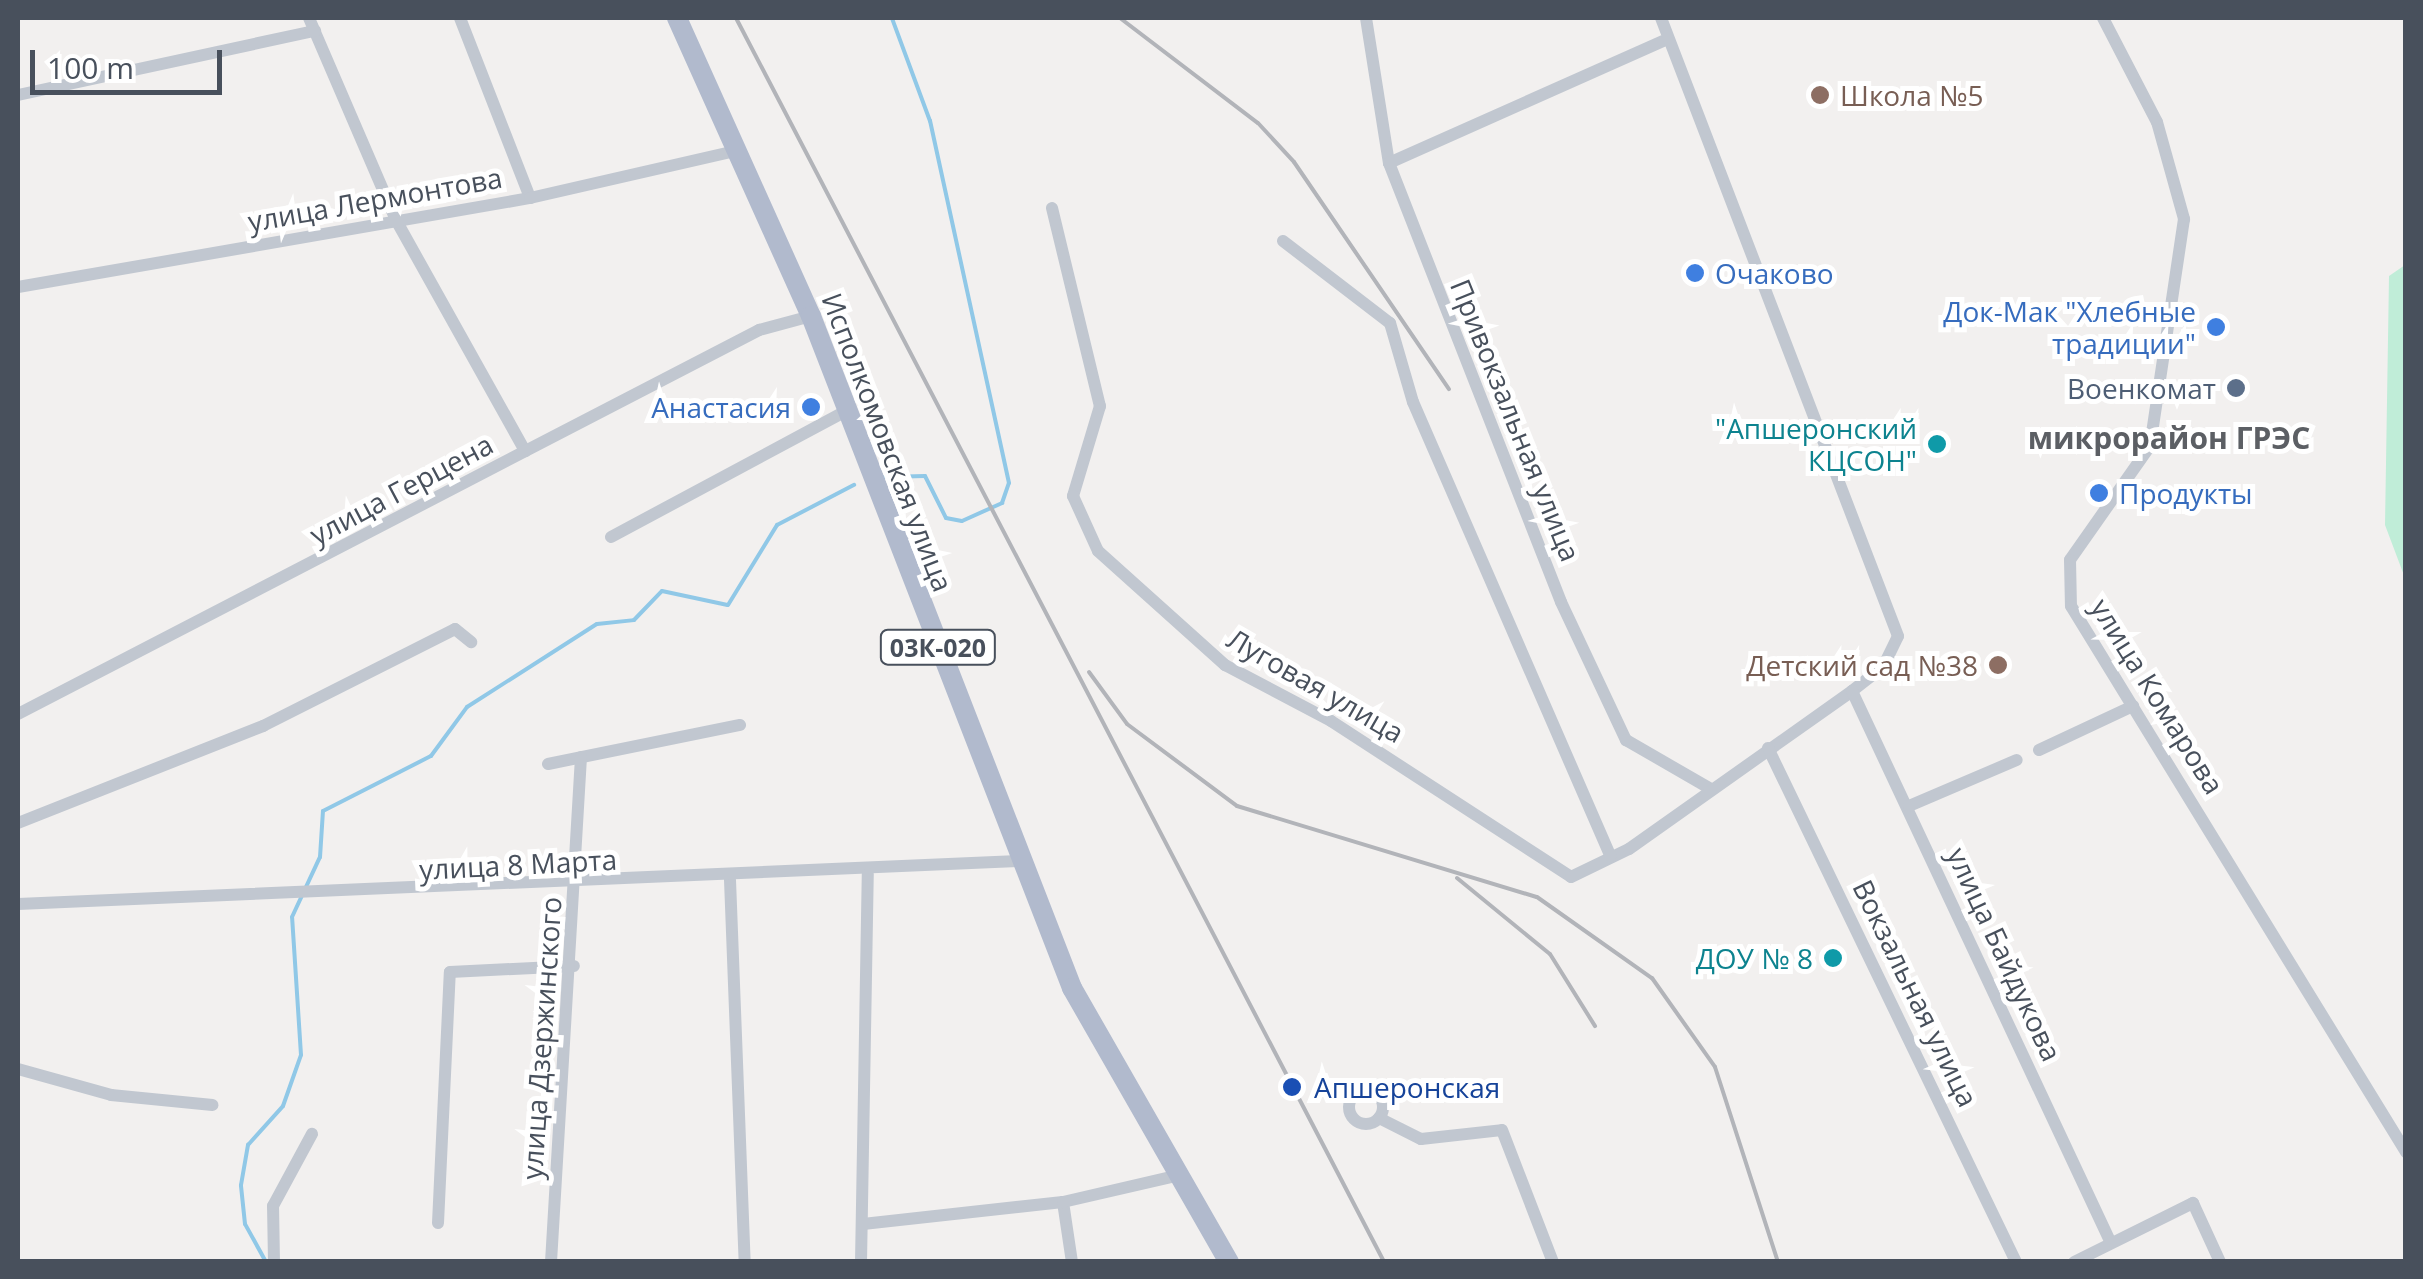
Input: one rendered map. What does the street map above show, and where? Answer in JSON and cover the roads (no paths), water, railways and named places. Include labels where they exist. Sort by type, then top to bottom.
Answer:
[{"type":"main road","name":"Исполкомовская улица","points":[[677,18],[811,316],[1019,861],[1112,1071],[1229,1262]]},
{"type":"street","points":[[460,18],[530,198]]},
{"type":"street","name":"Привокзальная улица","points":[[1366,18],[1388,163],[1561,602],[1626,740],[1708,788]]},
{"type":"street","points":[[1283,241],[1390,324],[1414,402],[1610,856],[1852,691],[1882,667],[1898,636],[1896,612],[1663,40],[1661,18]]},
{"type":"street","name":"улица Комарова","points":[[2103,18],[2156,122],[2184,219],[2150,446],[2066,578],[2071,606],[2406,1152]]},
{"type":"street","points":[[18,95],[312,24],[396,220],[526,451]]},
{"type":"street","points":[[1388,163],[1663,40]]},
{"type":"street","name":"улица Лермонтова","points":[[18,287],[530,198],[739,150]]},
{"type":"street","name":"Луговая улица","points":[[1052,208],[1100,406],[1073,496],[1098,551],[1225,665],[1332,721],[1571,877],[1610,856]]},
{"type":"street","name":"улица Герцена","points":[[18,714],[760,330],[811,316]]},
{"type":"street","points":[[612,537],[848,410]]},
{"type":"street","points":[[18,824],[263,726],[455,629],[472,642]]},
{"type":"street","name":"улица Байдукова","points":[[1852,691],[2110,1241]]},
{"type":"street","points":[[2038,750],[2133,706]]},
{"type":"street","points":[[548,764],[740,726]]},
{"type":"street","name":"Вокзальная улица","points":[[1768,748],[2016,1262]]},
{"type":"street","name":"улица Дзержинского","points":[[551,1262],[574,966],[582,757]]},
{"type":"street","points":[[1909,806],[2016,760]]},
{"type":"street","name":"улица 8 Марта","points":[[18,904],[300,898],[730,880],[868,874],[1019,861]]},
{"type":"street","points":[[861,1262],[868,874]]},
{"type":"street","points":[[730,880],[745,1262]]},
{"type":"street","points":[[438,1223],[450,972],[574,966]]},
{"type":"street","points":[[18,1070],[111,1095],[213,1106]]},
{"type":"street","points":[[1378,1118],[1421,1140],[1502,1130],[1553,1262]]},
{"type":"street","points":[[274,1262],[273,1206],[312,1134]]},
{"type":"street","points":[[863,1224],[1063,1202],[1176,1176]]},
{"type":"street","points":[[1063,1202],[1072,1262]]},
{"type":"street","points":[[2074,1262],[2192,1203],[2220,1262]]},
{"type":"waterway","points":[[884,477],[925,476],[946,518],[962,521],[1002,503],[1009,483],[930,121],[892,18]]},
{"type":"waterway","points":[[266,1262],[245,1224],[241,1185],[248,1145],[283,1106],[301,1055],[292,917],[320,857],[323,811],[431,756],[467,707],[597,624],[634,620],[662,591],[728,605],[777,525],[854,485]]},
{"type":"railway","points":[[736,18],[1384,1262]]},
{"type":"railway","points":[[1120,18],[1258,123],[1294,162],[1449,389]]},
{"type":"railway","points":[[1089,672],[1127,724],[1237,806],[1537,897],[1652,978],[1715,1067],[1778,1262]]},
{"type":"railway","points":[[1457,878],[1550,954],[1595,1026]]},
{"type":"place","name":"Школа №5","points":[[1820,95]]},
{"type":"place","name":"Очаково","points":[[1695,273]]},
{"type":"place","name":"Док-Мак \"Хлебные традиции\"","points":[[2216,327]]},
{"type":"place","name":"Военкомат","points":[[2236,388]]},
{"type":"place","name":"Анастасия","points":[[811,407]]},
{"type":"place","name":"\"Апшеронский КЦСОН\"","points":[[1937,444]]},
{"type":"place","name":"Продукты","points":[[2099,493]]},
{"type":"place","name":"Детский сад №38","points":[[1998,665]]},
{"type":"place","name":"ДОУ № 8","points":[[1833,958]]},
{"type":"place","name":"Апшеронская","points":[[1292,1087]]},
{"type":"district","name":"микрорайон ГРЭС","points":[[2169,438]]}]
